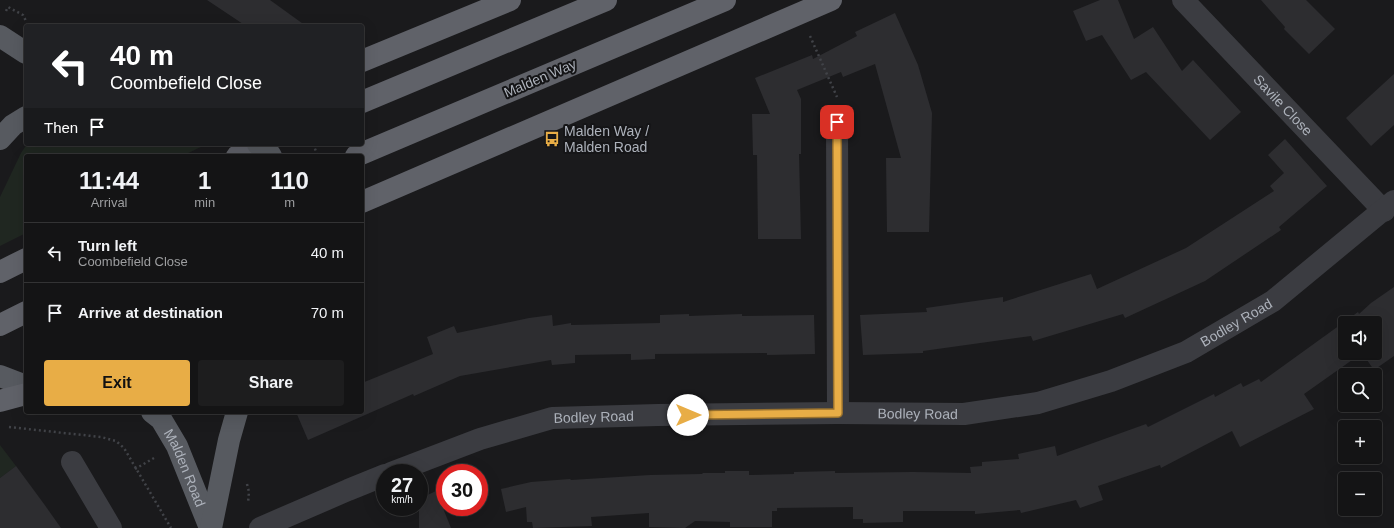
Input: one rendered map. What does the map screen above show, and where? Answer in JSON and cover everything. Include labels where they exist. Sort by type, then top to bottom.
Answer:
[{"type":"highway","points":[[364,60],[510,0]]},
{"type":"highway","points":[[364,101],[606,0]]},
{"type":"highway","name":"Malden Way","points":[[361,154],[725,0]]},
{"type":"highway","points":[[364,201],[831,0]]},
{"type":"highway","points":[[242,154],[260,146]]},
{"type":"highway","points":[[0,272],[24,260]]},
{"type":"highway","points":[[0,325],[24,313]]},
{"type":"highway","points":[[0,401],[24,395]]},
{"type":"main road","points":[[0,36],[24,52]]},
{"type":"main road","points":[[0,140],[13,125],[24,118]]},
{"type":"main road","points":[[261,146],[267,150],[269,154]]},
{"type":"main road","points":[[0,376],[24,385]]},
{"type":"main road","name":"Malden Road","points":[[155,414],[161,419],[177,446],[210,528]]},
{"type":"main road","name":"Malden Road","points":[[210,528],[236,414]]},
{"type":"street","name":"Savile Close","points":[[1183,0],[1389,206]]},
{"type":"street","points":[[837,122],[838,413]]},
{"type":"street","name":"Bodley Road","points":[[415,464],[480,439],[552,418],[838,413],[964,414],[1038,403],[1111,382],[1186,352],[1273,301],[1389,206]]},
{"type":"street","points":[[72,462],[112,528]]},
{"type":"street","points":[[260,528],[376,479]]},
{"type":"path","points":[[8,7],[23,16]]},
{"type":"path","points":[[796,16],[808,31],[837,97],[837,122]]},
{"type":"path","points":[[6,427],[100,437],[116,441],[124,448],[170,528]]},
{"type":"path","points":[[135,469],[158,456]]},
{"type":"path","points":[[248,498],[248,503]]},
{"type":"shaded area","points":[[26,146],[203,146],[186,154],[24,154],[24,234],[0,246],[0,197]]},
{"type":"shaded area","points":[[0,445],[16,466],[0,478]]},
{"type":"building","points":[[207,0],[270,0],[303,24],[243,24]]},
{"type":"building","points":[[1100,0],[1118,0],[1134,39],[1153,27],[1182,71],[1193,60],[1241,112],[1210,140],[1146,72],[1131,80],[1102,35],[1086,41],[1073,11]]},
{"type":"building","points":[[1261,0],[1306,0],[1335,29],[1309,54],[1284,29],[1285,27]]},
{"type":"building","points":[[895,13],[918,65],[932,113],[929,232],[887,232],[886,158],[901,158],[875,64],[843,77],[841,72],[797,90],[801,99],[801,154],[799,154],[801,239],[758,239],[757,155],[753,155],[752,114],[770,114],[755,78],[812,55],[813,59],[857,36],[855,32]]},
{"type":"building","points":[[1394,74],[1394,125],[1371,146],[1346,118]]},
{"type":"building","points":[[1285,139],[1327,186],[1279,227],[1281,230],[1205,281],[1125,318],[1123,314],[1033,341],[1031,336],[923,351],[923,353],[863,355],[860,315],[927,312],[926,308],[1003,297],[1003,302],[1091,274],[1097,289],[1186,248],[1274,191],[1270,186],[1284,173],[1268,155]]},
{"type":"building","points":[[1394,287],[1394,356],[1377,368],[1373,368],[1367,360],[1382,360],[1382,316],[1352,316],[1358,312],[1359,314],[1371,303]]},
{"type":"building","points":[[552,315],[553,326],[571,323],[571,325],[660,323],[660,315],[814,315],[815,354],[655,354],[655,359],[631,360],[631,354],[575,355],[575,363],[552,365],[551,360],[460,376],[414,396],[413,394],[308,440],[297,414],[364,414],[364,382],[433,354],[427,337],[454,326],[457,333],[529,318]]},
{"type":"building","points":[[1338,326],[1338,360],[1352,360],[1341,368],[1338,368],[1338,370],[1304,394],[1314,409],[1240,447],[1232,431],[1161,468],[1160,465],[1098,486],[1103,500],[1080,508],[1076,500],[1021,513],[1020,510],[975,514],[975,511],[903,511],[903,522],[863,523],[863,519],[853,519],[853,507],[777,508],[777,511],[772,511],[772,527],[730,527],[730,522],[695,521],[685,528],[649,527],[649,513],[591,517],[592,526],[533,528],[532,522],[527,522],[526,507],[506,512],[501,489],[531,482],[650,475],[725,473],[725,471],[749,471],[749,475],[835,471],[835,473],[971,473],[970,467],[982,466],[982,462],[1019,459],[1018,454],[1055,446],[1057,456],[1146,424],[1148,427],[1214,394],[1215,397],[1241,383],[1243,387],[1259,379],[1261,382]]},
{"type":"building","points":[[16,466],[61,528],[0,528],[0,478]]},
{"type":"building","points":[[436,491],[436,516],[446,516],[451,528],[419,528],[419,516],[428,516],[428,495]]},
{"type":"place","name":"Malden Way / Malden Road","points":[[552,139]]},
{"type":"route","points":[[688,415],[838,413],[837,122]]}]
